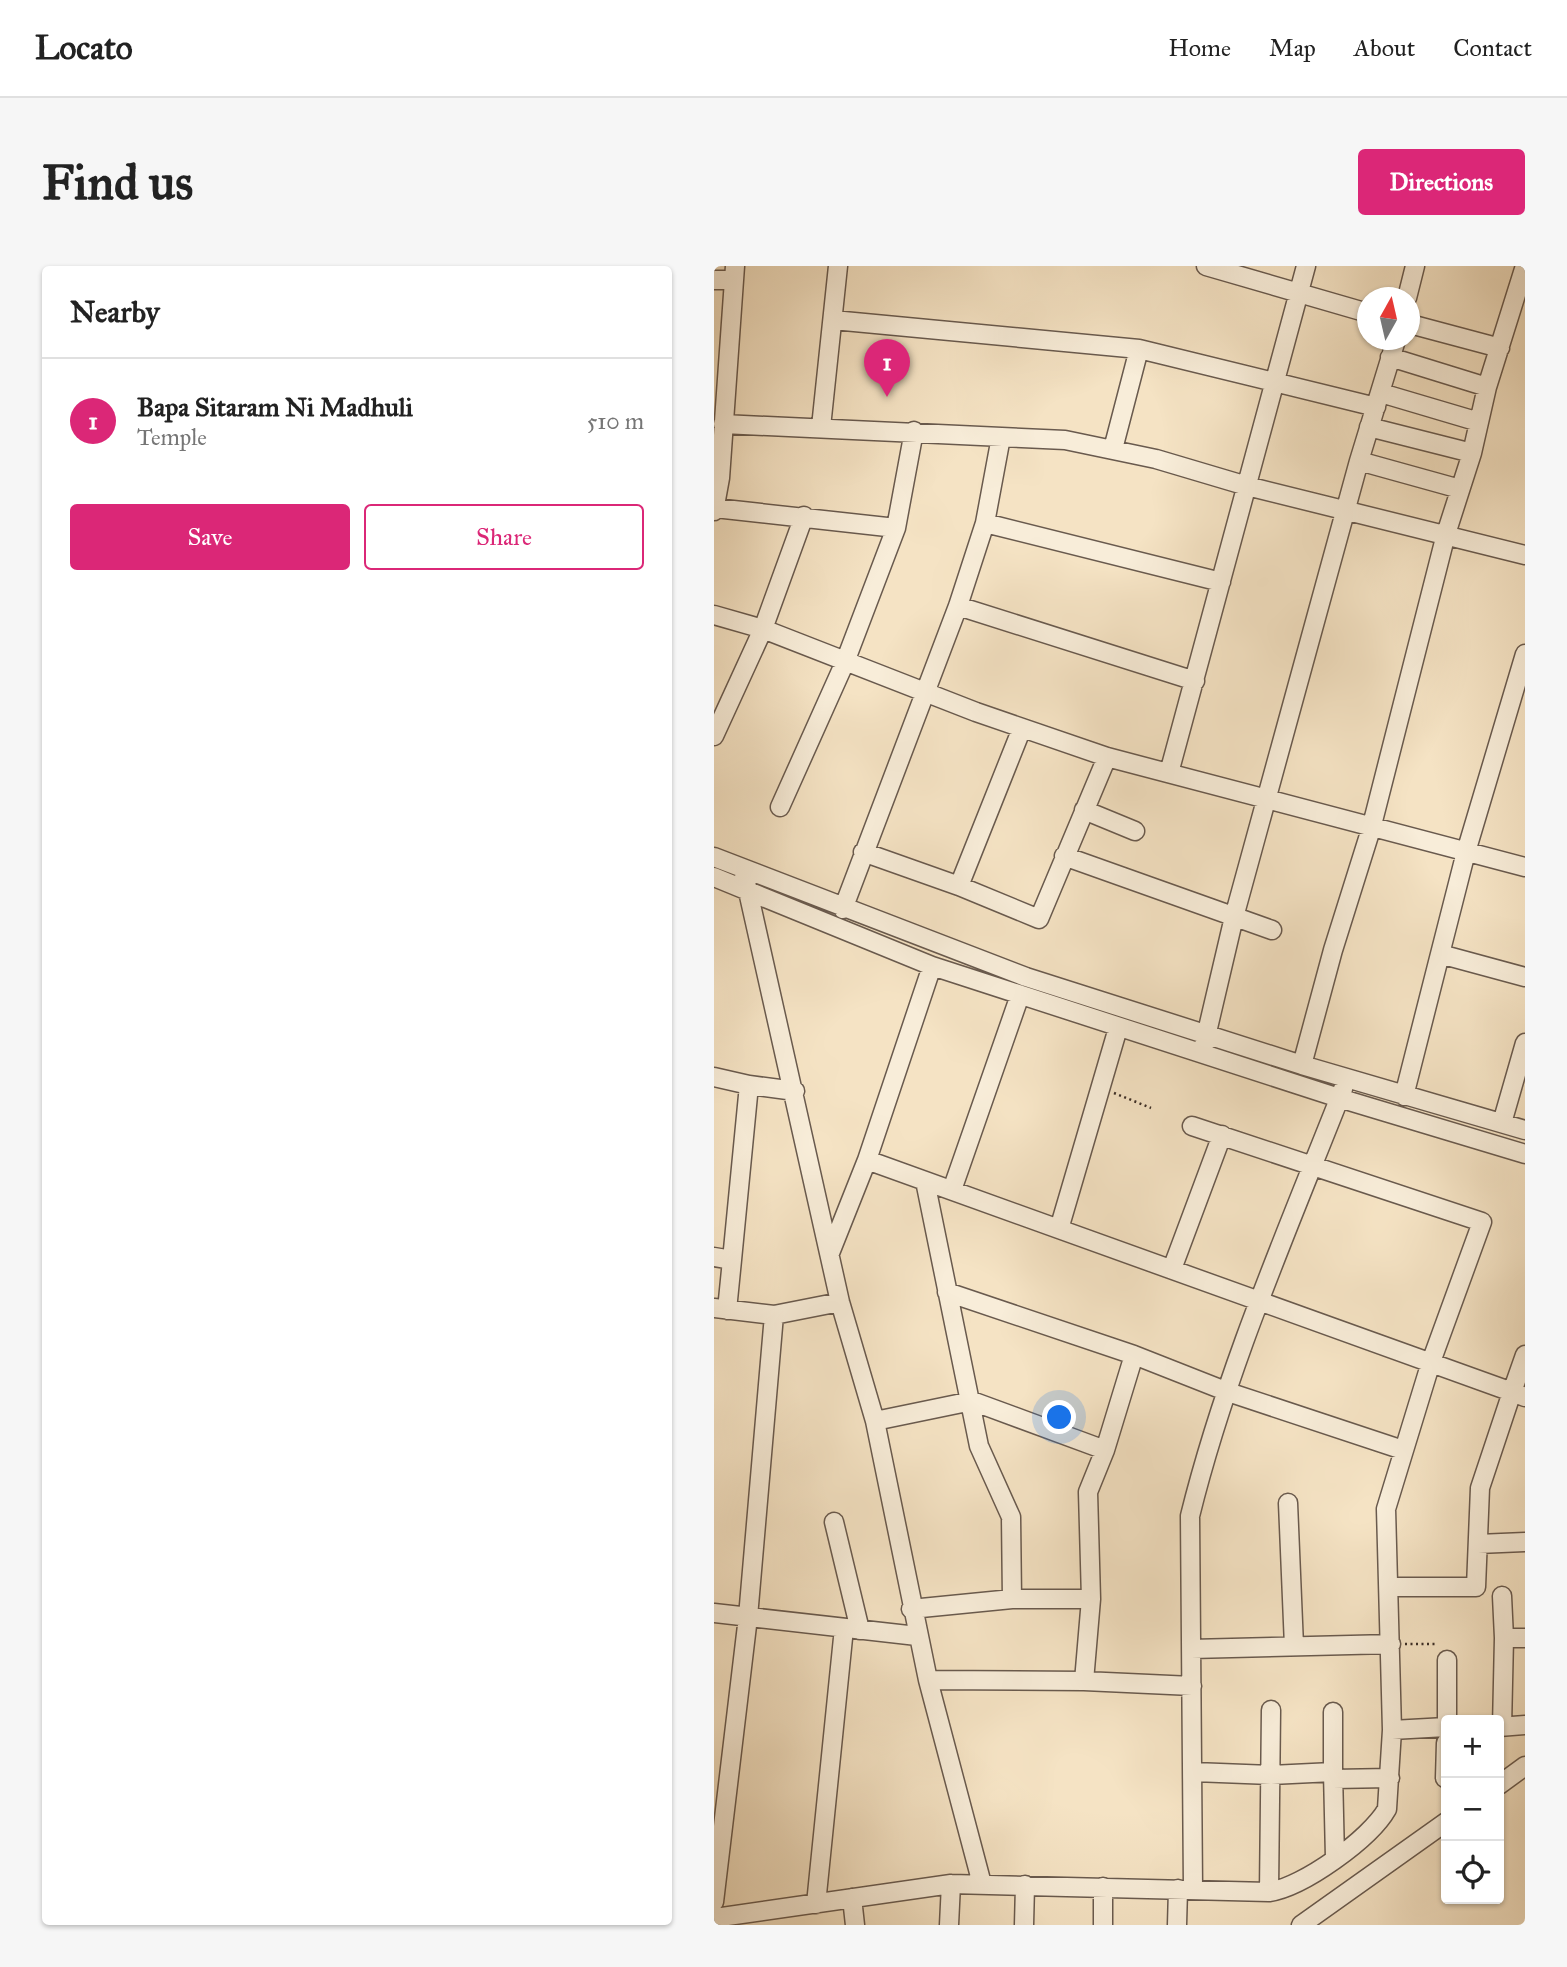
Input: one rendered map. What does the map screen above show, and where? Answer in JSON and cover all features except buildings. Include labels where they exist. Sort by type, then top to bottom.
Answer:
[{"type":"street","points":[[821,427],[838,266]]},
{"type":"street","points":[[1169,773],[1306,266]]},
{"type":"street","points":[[1410,287],[1415,266]]},
{"type":"street","points":[[1214,267],[1357,310]]},
{"type":"street","points":[[1302,1065],[1333,950],[1371,829],[1446,534],[1472,453],[1487,387],[1524,268]]},
{"type":"street","points":[[714,280],[735,273],[715,509],[804,516],[896,528]]},
{"type":"street","points":[[833,320],[1139,349],[1276,382],[1479,422]]},
{"type":"street","points":[[1420,327],[1500,348]]},
{"type":"street","points":[[1113,449],[1139,349]]},
{"type":"street","points":[[1202,1054],[1234,917],[1269,798],[1359,461],[1392,350]]},
{"type":"street","points":[[1390,357],[1487,387]]},
{"type":"street","points":[[723,424],[1065,440],[1113,449],[1247,486],[1525,555]]},
{"type":"street","points":[[1369,428],[1472,453]]},
{"type":"street","points":[[779,807],[845,662],[896,528],[914,431]]},
{"type":"street","points":[[843,909],[958,606],[985,523],[1001,437]]},
{"type":"street","points":[[1359,461],[1460,489]]},
{"type":"street","points":[[714,734],[763,629],[804,516]]},
{"type":"street","points":[[985,523],[1221,582]]},
{"type":"street","points":[[958,606],[1195,681]]},
{"type":"street","points":[[714,615],[763,629],[1022,728],[1107,757],[1269,798],[1371,829],[1525,867]]},
{"type":"street","points":[[1404,1096],[1466,852],[1524,662]]},
{"type":"street","points":[[960,886],[1022,728]]},
{"type":"street","points":[[863,852],[960,886],[1039,919],[1107,757]]},
{"type":"street","points":[[1084,810],[1135,831]]},
{"type":"street","points":[[1064,856],[1272,930]]},
{"type":"street","points":[[714,857],[843,909],[1026,977],[1346,1079],[1525,1130]]},
{"type":"street","points":[[743,869],[795,1091],[840,1302],[875,1421],[911,1609],[982,1884]]},
{"type":"street","points":[[714,877],[932,966],[1118,1028],[1525,1154]]},
{"type":"street","points":[[1440,954],[1525,977]]},
{"type":"street","points":[[830,1253],[867,1160],[932,966]]},
{"type":"street","points":[[952,1190],[1020,995]]},
{"type":"street","points":[[1059,1229],[1118,1028]]},
{"type":"street","points":[[1502,1123],[1525,1042]]},
{"type":"street","points":[[714,1077],[795,1091]]},
{"type":"street","points":[[1177,1925],[1186,1889],[1194,1772],[1190,1516],[1259,1301],[1346,1079]]},
{"type":"street","points":[[749,1085],[732,1260],[721,1309],[774,1315],[840,1302]]},
{"type":"street","points":[[714,1919],[951,1884],[1269,1892],[1294,1885],[1335,1858],[1381,1819],[1387,1809],[1392,1730],[1385,1521],[1430,1362],[1482,1222],[1192,1126]]},
{"type":"street","points":[[1172,1269],[1222,1135]]},
{"type":"street","points":[[867,1160],[1518,1394]]},
{"type":"street","points":[[925,1181],[972,1401],[979,1446],[1011,1517],[1012,1599]]},
{"type":"street","points":[[714,1257],[732,1260]]},
{"type":"street","points":[[947,1292],[1134,1355],[1228,1392],[1403,1450]]},
{"type":"street","points":[[714,1902],[748,1617],[774,1315]]},
{"type":"street","points":[[1084,1681],[1091,1599],[1086,1505],[1134,1355]]},
{"type":"street","points":[[1389,1587],[1476,1587],[1480,1489],[1518,1394],[1525,1355]]},
{"type":"street","points":[[875,1421],[972,1401],[1105,1450]]},
{"type":"street","points":[[1288,1503],[1294,1646]]},
{"type":"street","points":[[816,1904],[852,1629],[834,1522]]},
{"type":"street","points":[[1478,1544],[1525,1542]]},
{"type":"street","points":[[1501,1715],[1504,1638],[1502,1596]]},
{"type":"street","points":[[911,1609],[1012,1599],[1091,1599]]},
{"type":"street","points":[[714,1613],[918,1636]]},
{"type":"street","points":[[1504,1638],[1525,1637]]},
{"type":"street","points":[[1191,1649],[1391,1644]]},
{"type":"street","points":[[1447,1660],[1447,1715]]},
{"type":"street","points":[[928,1680],[1084,1681],[1192,1686]]},
{"type":"street","points":[[1269,1892],[1271,1710]]},
{"type":"street","points":[[1333,1712],[1335,1858]]},
{"type":"street","points":[[1504,1727],[1525,1725]]},
{"type":"street","points":[[1392,1730],[1441,1727]]},
{"type":"street","points":[[1504,1781],[1525,1766]]},
{"type":"street","points":[[1194,1772],[1390,1778]]},
{"type":"street","points":[[1301,1925],[1441,1826]]},
{"type":"street","points":[[949,1925],[951,1884]]},
{"type":"street","points":[[1024,1885],[1024,1925]]},
{"type":"street","points":[[1103,1887],[1103,1925]]},
{"type":"street","points":[[852,1898],[855,1925]]},
{"type":"path","points":[[1101,1088],[1151,1108]]},
{"type":"path","points":[[1391,1644],[1436,1644]]},
{"type":"place","name":"Bapa Sitaram Ni Madhuli","points":[[887,397]]}]
